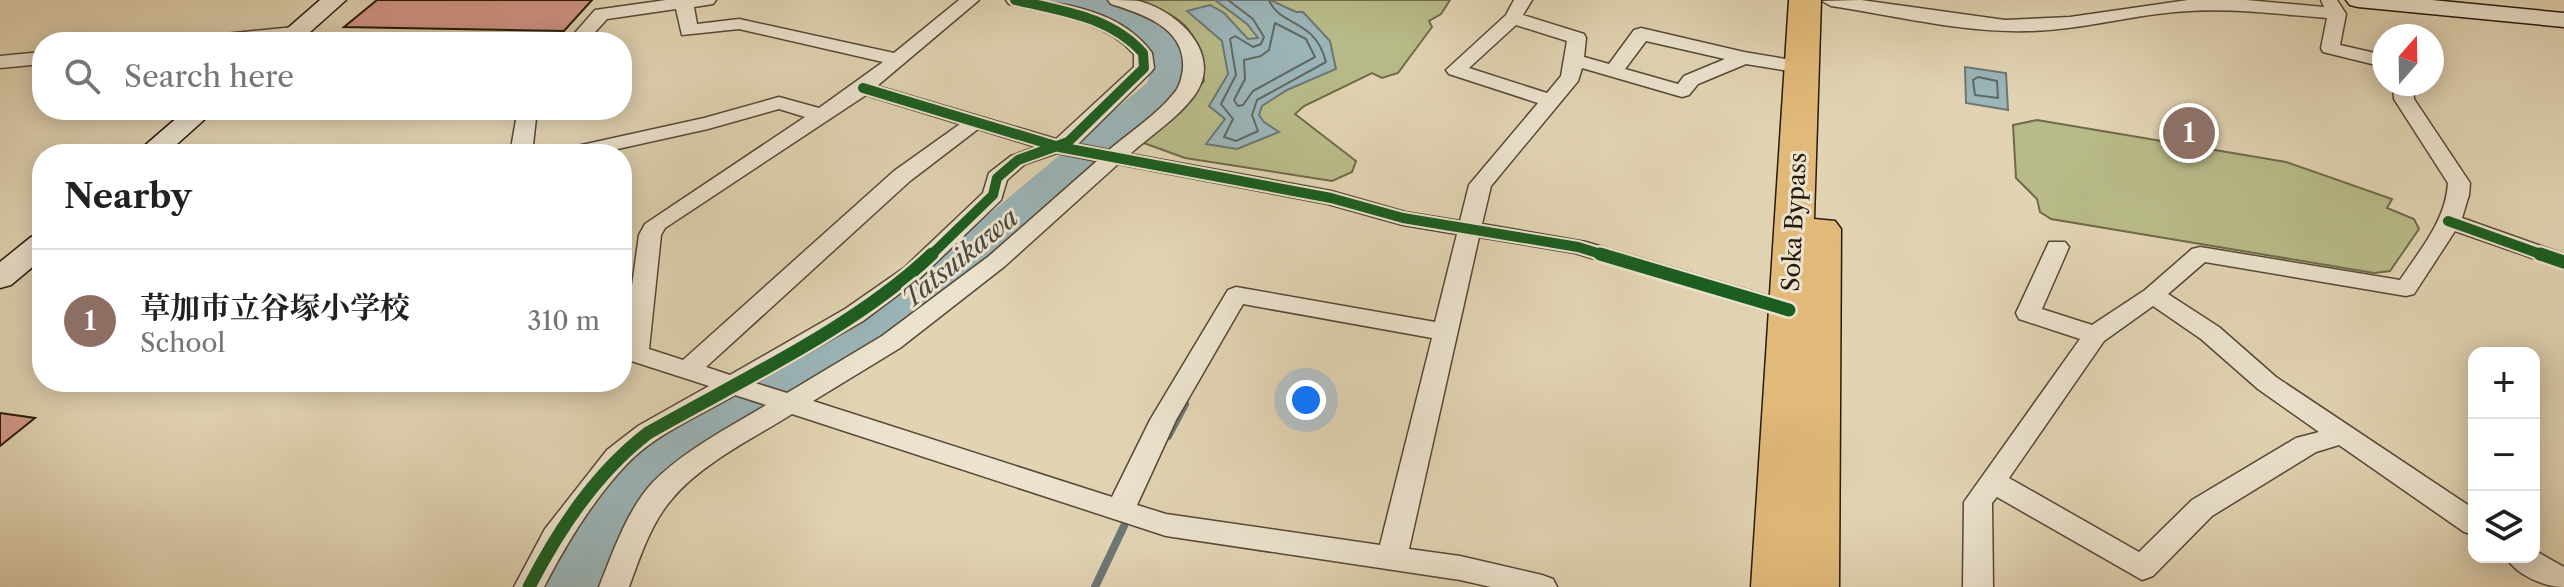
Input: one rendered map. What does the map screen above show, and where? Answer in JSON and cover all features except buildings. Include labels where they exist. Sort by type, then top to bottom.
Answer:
[{"type":"highway","name":"Soka Bypass","points":[[1777,587],[1805,0]]},
{"type":"highway","name":"Soka Bypass","points":[[1813,587],[1823,141],[1831,0]]},
{"type":"main road","points":[[296,32],[334,0]]},
{"type":"main road","points":[[2358,0],[2564,20]]},
{"type":"main road","points":[[161,144],[190,120]]},
{"type":"main road","points":[[0,278],[32,251]]},
{"type":"street","points":[[585,32],[601,14],[707,0]]},
{"type":"street","points":[[632,334],[650,235],[656,224],[824,116],[970,0]]},
{"type":"street","points":[[529,587],[555,537],[617,457],[648,433],[854,315],[922,263],[993,195],[997,178],[1018,160],[1064,148],[1144,68],[1146,60],[1136,43],[1122,31],[1015,0]]},
{"type":"street","points":[[1075,15],[1094,0]]},
{"type":"street","points":[[614,587],[634,536],[662,491],[709,452],[784,401],[891,342],[997,261],[1108,157],[1186,93],[1194,77],[1195,60],[1190,46],[1172,25],[1142,7],[1117,0]]},
{"type":"street","points":[[1831,0],[1942,20],[2008,26],[2051,25],[2201,4],[2333,7],[2330,48],[2372,58]]},
{"type":"street","points":[[684,3],[689,31],[739,24],[897,59]]},
{"type":"street","points":[[1392,558],[1480,185],[1551,101],[1571,77],[1577,38],[1518,9],[1456,70],[1551,101]]},
{"type":"street","points":[[1614,71],[1641,34],[1744,58],[1802,67]]},
{"type":"street","points":[[1574,60],[1682,91],[1691,80],[1744,58]]},
{"type":"street","points":[[0,62],[32,59]]},
{"type":"street","points":[[863,88],[1064,148],[1331,198],[1403,218],[1578,247],[1789,310]]},
{"type":"street","points":[[1978,587],[1978,502],[2095,335],[2153,295],[2200,254],[2406,289],[2456,209],[2459,183],[2404,96]]},
{"type":"street","points":[[612,144],[708,123],[779,103],[824,116]]},
{"type":"street","points":[[522,144],[526,120]]},
{"type":"street","points":[[688,369],[902,176],[975,122]]},
{"type":"street","points":[[2448,221],[2564,262]]},
{"type":"street","points":[[2057,247],[2028,313],[2095,335]]},
{"type":"street","points":[[1120,510],[1163,420],[1236,295],[1445,332]]},
{"type":"street","points":[[2153,295],[2210,333],[2267,383],[2468,520]]},
{"type":"street","points":[[632,352],[1166,525],[1460,568],[1542,587]]},
{"type":"street","points":[[1993,482],[2142,568],[2202,508],[2306,445],[2344,434]]},
{"type":"street","points":[[2531,563],[2564,582]]},
{"type":"green space","points":[[1129,0],[1450,0],[1441,14],[1429,21],[1432,27],[1398,73],[1382,78],[1372,73],[1304,106],[1295,114],[1356,161],[1352,172],[1332,181],[1185,158],[1141,142],[1204,81],[1198,47],[1184,25],[1162,11]]},
{"type":"green space","points":[[2037,120],[2286,162],[2392,199],[2387,208],[2414,219],[2419,229],[2390,271],[2374,273],[2051,219],[2040,212],[2037,199],[2016,178],[2013,125]]},
{"type":"water","points":[[1215,0],[1270,0],[1303,12],[1330,41],[1336,69],[1287,90],[1262,106],[1259,115],[1279,132],[1237,149],[1206,144],[1225,119],[1209,106],[1228,74],[1222,41],[1187,11],[1210,5],[1224,13],[1248,39],[1258,38],[1247,24]]},
{"type":"water","points":[[1965,67],[2006,73],[2008,110],[1966,103]]},
{"type":"waterway","name":"Tatsuikawa","points":[[573,587],[607,520],[653,462],[912,301],[1163,88],[1171,67],[1169,49],[1159,35],[1125,16],[1066,0]]},
{"type":"waterway","points":[[1168,436],[1185,404]]},
{"type":"waterway","points":[[1095,587],[1124,526]]},
{"type":"cycle path","points":[[529,587],[555,537],[617,457],[648,433],[854,315],[912,273],[993,195],[997,178],[1018,160],[1068,142],[1144,68],[1143,53],[1118,30],[1085,16],[1015,0]]},
{"type":"cycle path","points":[[863,88],[1059,147],[1331,198],[1403,218],[1578,247],[1789,310]]},
{"type":"cycle path","points":[[2448,221],[2564,262]]},
{"type":"place","name":"草加市立谷塚小学校","points":[[2189,133]]}]
